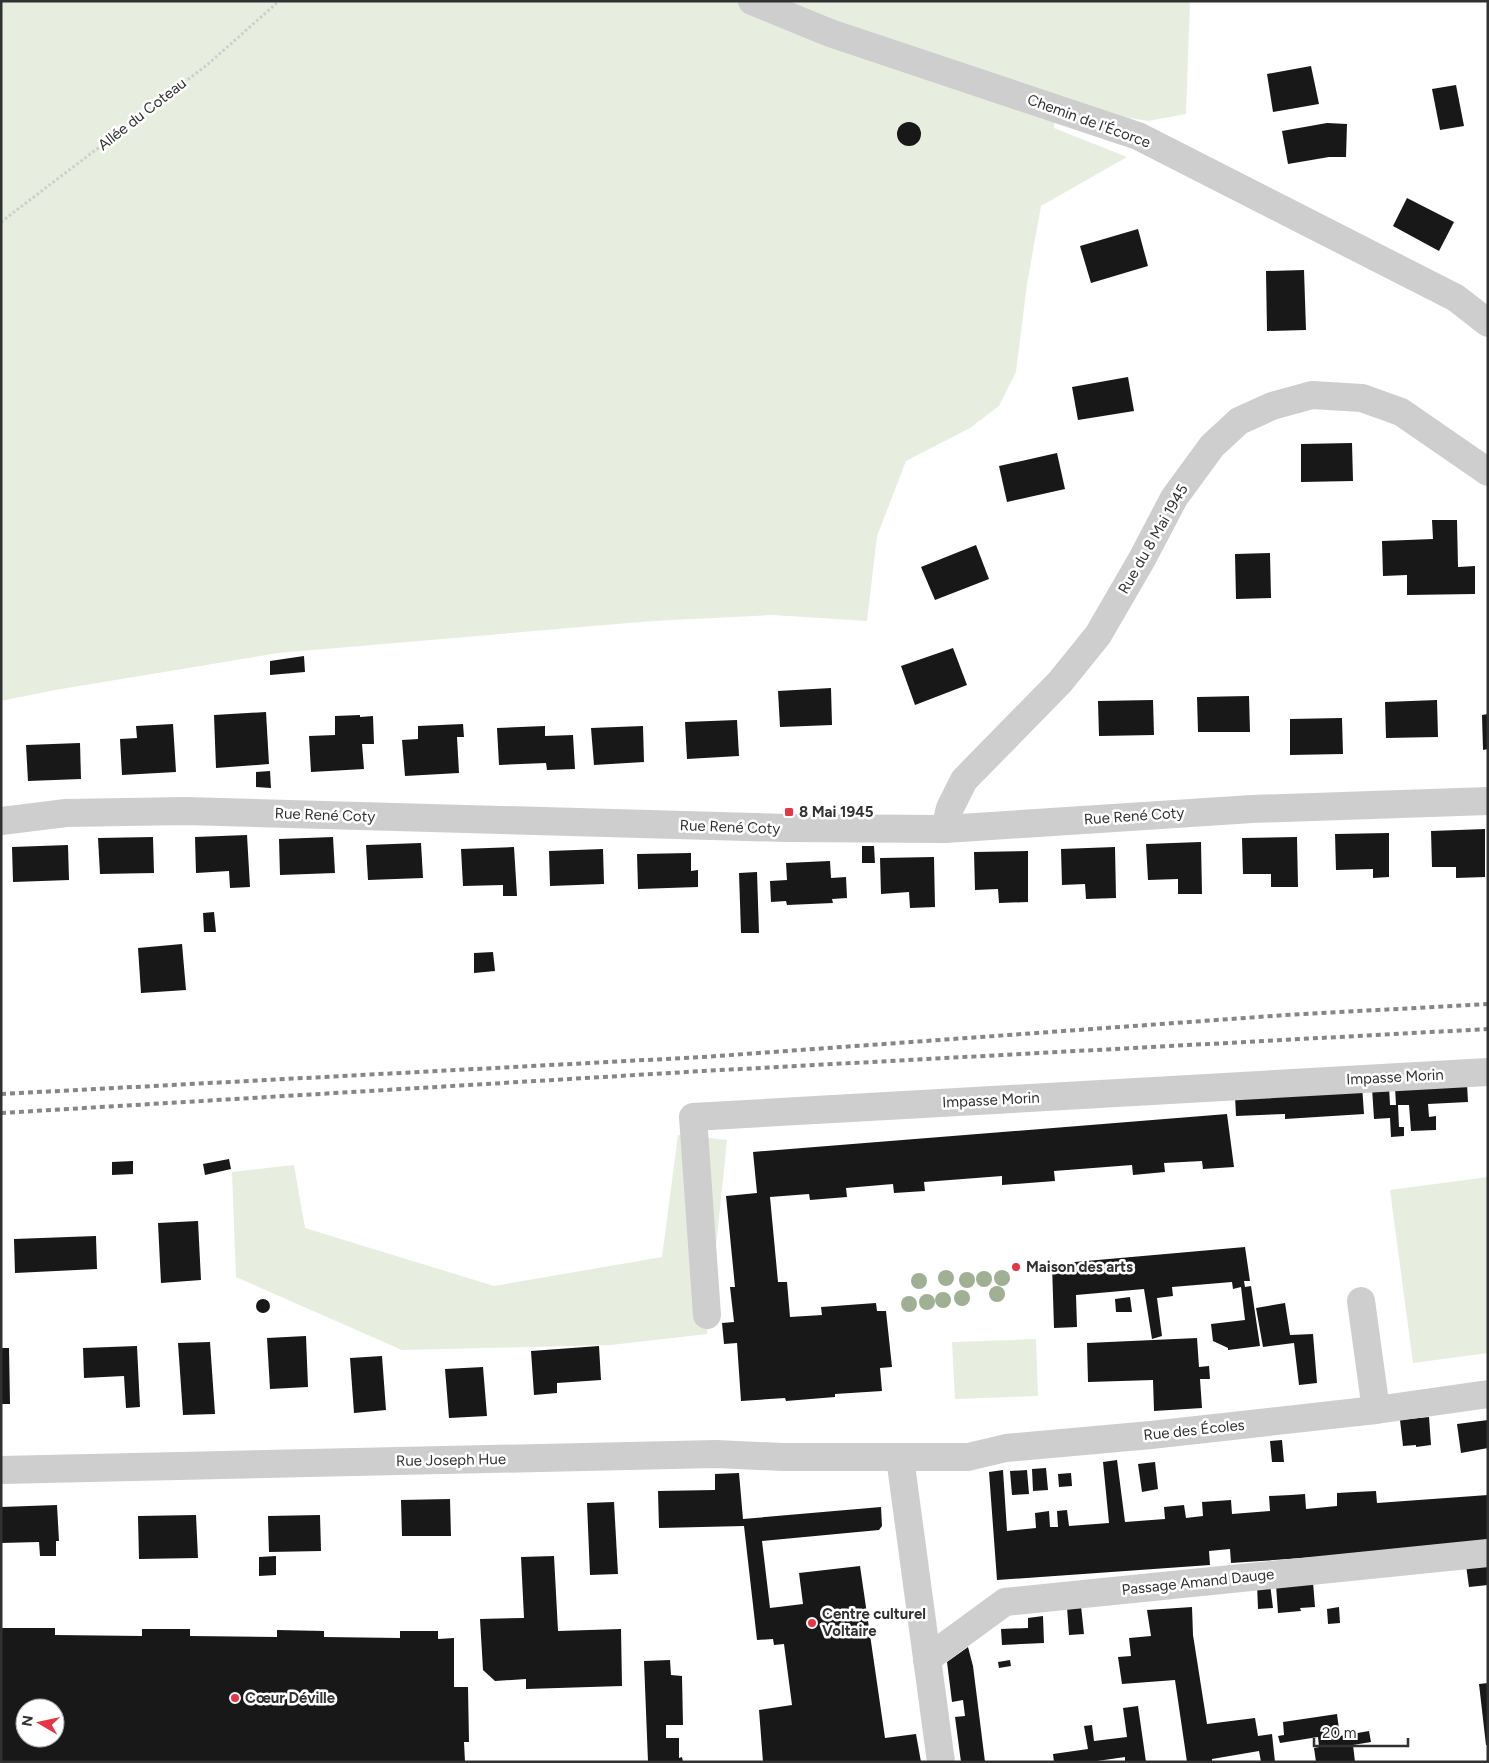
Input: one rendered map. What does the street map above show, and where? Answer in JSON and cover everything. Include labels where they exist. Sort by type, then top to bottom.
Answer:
[{"type":"street","name":"Chemin de l'Écorce","points":[[752,1],[839,36],[1138,136],[1456,298],[1488,323]]},
{"type":"street","name":"Rue du 8 Mai 1945","points":[[945,829],[950,808],[964,780],[1060,682],[1098,635],[1174,498],[1212,446],[1239,421],[1272,406],[1312,395],[1362,398],[1401,412],[1488,472]]},
{"type":"street","name":"Rue René Coty","points":[[1,821],[66,813],[186,811],[786,828],[945,829],[1252,809],[1488,802]]},
{"type":"street","name":"Impasse Morin","points":[[707,1315],[693,1117],[1488,1072]]},
{"type":"street","points":[[1362,1301],[1376,1410]]},
{"type":"street","name":"Rue des Écoles","points":[[900,1458],[968,1457],[1006,1448],[1161,1434],[1376,1410],[1488,1394]]},
{"type":"street","name":"Rue Joseph Hue","points":[[1,1470],[716,1454],[783,1457],[900,1458]]},
{"type":"street","points":[[900,1458],[941,1762]]},
{"type":"street","name":"Passage Amand Dauge","points":[[927,1659],[1005,1602],[1488,1553]]},
{"type":"path","name":"Allée du Coteau","points":[[1,222],[206,65],[279,1]]},
{"type":"green space","points":[[1,1],[1190,1],[1186,114],[1148,121],[1056,106],[1054,128],[1127,157],[1041,206],[1027,284],[1016,372],[999,406],[970,428],[906,461],[877,536],[867,621],[772,615],[652,621],[278,653],[55,690],[1,701]]},
{"type":"green space","points":[[678,1135],[727,1140],[707,1334],[611,1345],[402,1350],[236,1277],[232,1172],[294,1165],[305,1228],[494,1286],[662,1257]]},
{"type":"green space","points":[[1488,1177],[1488,1353],[1413,1363],[1390,1190]]},
{"type":"green space","points":[[1036,1339],[1038,1396],[955,1399],[952,1342]]},
{"type":"building","points":[[1311,66],[1319,104],[1273,112],[1267,74]]},
{"type":"building","points":[[1456,85],[1464,126],[1440,130],[1432,89]]},
{"type":"building","points":[[909,122],[917,126],[921,134],[917,142],[909,146],[901,142],[897,134],[901,126]]},
{"type":"building","points":[[1327,123],[1347,124],[1346,157],[1329,157],[1288,164],[1282,131]]},
{"type":"building","points":[[1407,198],[1454,222],[1439,251],[1393,226]]},
{"type":"building","points":[[1138,229],[1148,266],[1091,283],[1080,246]]},
{"type":"building","points":[[1304,270],[1306,330],[1267,331],[1266,271]]},
{"type":"building","points":[[1128,377],[1134,411],[1078,420],[1072,387]]},
{"type":"building","points":[[1352,443],[1353,481],[1301,482],[1301,444]]},
{"type":"building","points":[[1057,453],[1065,489],[1007,502],[999,466]]},
{"type":"building","points":[[1432,520],[1457,520],[1458,567],[1475,566],[1475,594],[1407,595],[1407,575],[1383,576],[1382,541],[1433,539]]},
{"type":"building","points":[[976,545],[989,579],[935,600],[921,567]]},
{"type":"building","points":[[1270,553],[1271,598],[1236,599],[1235,554]]},
{"type":"building","points":[[953,648],[967,685],[915,705],[901,666]]},
{"type":"building","points":[[304,656],[305,672],[270,675],[270,661]]},
{"type":"building","points":[[831,688],[832,725],[780,727],[778,691]]},
{"type":"building","points":[[1249,696],[1250,732],[1198,732],[1197,697]]},
{"type":"building","points":[[1153,700],[1154,735],[1099,736],[1098,701]]},
{"type":"building","points":[[1437,700],[1438,737],[1386,738],[1385,702]]},
{"type":"building","points":[[266,712],[269,764],[216,768],[214,715]]},
{"type":"building","points":[[1488,714],[1488,749],[1483,750],[1482,715]]},
{"type":"building","points":[[360,715],[360,717],[373,716],[374,744],[362,744],[364,769],[311,772],[309,736],[335,735],[335,716]]},
{"type":"building","points":[[1342,718],[1343,754],[1290,755],[1290,719]]},
{"type":"building","points":[[737,720],[739,756],[687,759],[685,722]]},
{"type":"building","points":[[173,724],[176,772],[122,775],[120,739],[137,738],[136,726]]},
{"type":"building","points":[[463,724],[464,737],[457,737],[459,773],[405,776],[402,740],[418,739],[418,726]]},
{"type":"building","points":[[545,726],[545,736],[573,735],[575,769],[547,770],[546,763],[499,765],[497,728]]},
{"type":"building","points":[[643,726],[644,762],[594,765],[591,728]]},
{"type":"building","points":[[80,743],[81,779],[28,781],[26,745]]},
{"type":"building","points":[[270,771],[271,788],[256,787],[256,772]]},
{"type":"building","points":[[1485,829],[1485,877],[1456,878],[1456,867],[1432,867],[1431,831]]},
{"type":"building","points":[[1389,833],[1389,877],[1373,878],[1373,869],[1336,870],[1335,834]]},
{"type":"building","points":[[247,835],[250,887],[230,888],[229,871],[196,873],[195,837]]},
{"type":"building","points":[[153,837],[154,873],[100,874],[98,838]]},
{"type":"building","points":[[333,837],[335,873],[280,875],[279,839]]},
{"type":"building","points":[[1297,837],[1298,887],[1271,887],[1271,874],[1243,874],[1242,838]]},
{"type":"building","points":[[1201,842],[1202,894],[1178,894],[1178,879],[1148,880],[1146,844]]},
{"type":"building","points":[[421,843],[423,878],[368,880],[366,845]]},
{"type":"building","points":[[68,845],[69,880],[13,882],[12,847]]},
{"type":"building","points":[[862,846],[874,846],[875,863],[862,863]]},
{"type":"building","points":[[514,847],[517,896],[503,896],[503,885],[463,886],[461,849]]},
{"type":"building","points":[[1115,847],[1116,898],[1086,899],[1085,884],[1062,885],[1061,849]]},
{"type":"building","points":[[603,849],[604,884],[550,886],[549,851]]},
{"type":"building","points":[[1028,851],[1028,902],[999,903],[998,889],[975,890],[974,852]]},
{"type":"building","points":[[691,853],[691,871],[698,870],[698,887],[638,889],[637,854]]},
{"type":"building","points":[[934,857],[935,907],[910,908],[909,892],[881,894],[880,858]]},
{"type":"building","points":[[830,861],[831,878],[846,877],[847,898],[832,899],[833,903],[787,905],[786,901],[771,902],[770,881],[787,880],[786,863]]},
{"type":"building","points":[[757,872],[759,933],[741,933],[739,873]]},
{"type":"building","points":[[214,912],[216,932],[204,932],[203,913]]},
{"type":"building","points":[[182,944],[186,990],[141,993],[138,948]]},
{"type":"building","points":[[493,952],[495,971],[474,973],[474,953]]},
{"type":"building","points":[[1467,1084],[1468,1102],[1428,1104],[1429,1117],[1436,1116],[1436,1130],[1411,1131],[1409,1105],[1398,1105],[1399,1127],[1404,1127],[1404,1136],[1391,1137],[1390,1118],[1374,1119],[1372,1088],[1389,1087],[1390,1105],[1396,1105],[1395,1087]]},
{"type":"building","points":[[1362,1085],[1364,1114],[1285,1119],[1285,1114],[1236,1116],[1235,1096]]},
{"type":"building","points":[[1227,1114],[1234,1167],[1203,1169],[1202,1161],[1164,1163],[1165,1172],[1133,1175],[1132,1165],[1054,1171],[1055,1181],[1002,1185],[1002,1176],[924,1182],[925,1191],[894,1193],[893,1184],[846,1188],[847,1197],[810,1200],[809,1194],[770,1197],[778,1282],[787,1282],[790,1317],[822,1315],[821,1307],[876,1303],[877,1311],[886,1311],[892,1367],[880,1368],[882,1391],[835,1394],[835,1397],[786,1401],[785,1398],[741,1401],[737,1343],[724,1344],[722,1323],[734,1322],[730,1287],[735,1287],[726,1196],[757,1193],[753,1152]]},
{"type":"building","points":[[229,1159],[231,1169],[205,1175],[203,1164]]},
{"type":"building","points":[[133,1161],[133,1174],[112,1175],[112,1162]]},
{"type":"building","points":[[198,1221],[201,1280],[161,1283],[158,1223]]},
{"type":"building","points":[[96,1236],[97,1269],[15,1273],[14,1239]]},
{"type":"building","points":[[1245,1247],[1250,1281],[1244,1281],[1245,1287],[1251,1286],[1260,1346],[1228,1350],[1228,1348],[1213,1341],[1211,1324],[1245,1320],[1241,1287],[1233,1289],[1232,1282],[1172,1287],[1173,1296],[1157,1298],[1162,1336],[1152,1339],[1144,1289],[1076,1295],[1077,1327],[1054,1328],[1052,1264]]},
{"type":"building","points":[[1130,1297],[1132,1312],[1116,1312],[1115,1299]]},
{"type":"building","points":[[263,1299],[268,1301],[270,1306],[268,1311],[263,1313],[258,1311],[256,1306],[258,1301]]},
{"type":"building","points":[[1285,1303],[1290,1335],[1313,1334],[1317,1383],[1299,1385],[1294,1343],[1263,1347],[1256,1308]]},
{"type":"building","points":[[306,1336],[308,1387],[270,1389],[267,1338]]},
{"type":"building","points":[[1197,1338],[1199,1367],[1209,1366],[1210,1379],[1200,1379],[1202,1408],[1154,1411],[1153,1380],[1088,1382],[1087,1343]]},
{"type":"building","points":[[210,1342],[215,1414],[183,1415],[178,1343]]},
{"type":"building","points":[[137,1346],[140,1407],[126,1408],[124,1376],[84,1378],[83,1348]]},
{"type":"building","points":[[599,1346],[601,1380],[557,1383],[557,1393],[534,1395],[531,1351]]},
{"type":"building","points":[[1,1348],[9,1348],[10,1404],[1,1404]]},
{"type":"building","points":[[382,1356],[386,1410],[354,1413],[350,1358]]},
{"type":"building","points":[[483,1367],[487,1416],[449,1418],[445,1369]]},
{"type":"building","points":[[1429,1417],[1431,1445],[1403,1446],[1400,1420]]},
{"type":"building","points":[[1488,1420],[1488,1448],[1461,1453],[1457,1424]]},
{"type":"building","points":[[1282,1440],[1284,1462],[1272,1462],[1270,1441]]},
{"type":"building","points":[[1117,1460],[1125,1522],[1165,1519],[1164,1507],[1184,1505],[1186,1518],[1203,1516],[1202,1502],[1231,1500],[1232,1514],[1270,1511],[1269,1496],[1305,1494],[1306,1509],[1337,1506],[1337,1493],[1376,1491],[1377,1503],[1488,1495],[1488,1545],[1231,1563],[1230,1549],[1209,1551],[1210,1565],[997,1580],[989,1472],[1003,1470],[1007,1531],[1036,1528],[1035,1513],[1049,1511],[1050,1527],[1058,1527],[1057,1511],[1067,1510],[1069,1526],[1109,1523],[1103,1462]]},
{"type":"building","points":[[1155,1462],[1158,1489],[1142,1492],[1138,1464]]},
{"type":"building","points":[[1046,1468],[1048,1490],[1033,1491],[1032,1469]]},
{"type":"building","points":[[1027,1470],[1029,1494],[1012,1495],[1010,1471]]},
{"type":"building","name":"Centre culturel Voltaire","points":[[739,1473],[743,1519],[881,1507],[882,1526],[879,1530],[762,1541],[770,1608],[803,1604],[799,1573],[860,1566],[885,1738],[916,1734],[921,1762],[763,1762],[759,1710],[792,1705],[784,1644],[774,1645],[773,1639],[757,1640],[744,1526],[659,1528],[658,1491],[715,1490],[715,1474]]},
{"type":"building","points":[[1071,1473],[1072,1486],[1059,1487],[1058,1474]]},
{"type":"building","points":[[450,1499],[451,1536],[402,1536],[401,1500]]},
{"type":"building","points":[[614,1502],[618,1574],[590,1575],[587,1503]]},
{"type":"building","points":[[57,1505],[59,1541],[56,1541],[56,1556],[40,1556],[39,1542],[1,1543],[1,1507]]},
{"type":"building","points":[[196,1515],[198,1558],[139,1559],[138,1516]]},
{"type":"building","points":[[320,1515],[321,1551],[269,1552],[268,1516]]},
{"type":"building","points":[[276,1556],[276,1575],[259,1576],[259,1557]]},
{"type":"building","points":[[554,1556],[558,1631],[621,1629],[622,1686],[526,1689],[526,1679],[495,1681],[483,1670],[480,1619],[524,1618],[521,1557]]},
{"type":"building","points":[[1488,1564],[1488,1585],[1469,1587],[1466,1565]]},
{"type":"building","points":[[1313,1582],[1315,1607],[1300,1608],[1301,1611],[1278,1613],[1276,1585]]},
{"type":"building","points":[[1270,1584],[1273,1608],[1258,1609],[1257,1585]]},
{"type":"building","points":[[1081,1606],[1084,1634],[1069,1635],[1067,1607]]},
{"type":"building","points":[[1192,1607],[1193,1635],[1207,1724],[1255,1718],[1258,1736],[1272,1734],[1275,1762],[1261,1762],[1259,1751],[1212,1759],[1212,1762],[1187,1762],[1175,1680],[1122,1684],[1118,1657],[1131,1656],[1129,1638],[1151,1636],[1147,1610]]},
{"type":"building","points":[[1339,1607],[1340,1623],[1328,1624],[1327,1609]]},
{"type":"building","points":[[1043,1616],[1044,1643],[1002,1645],[1001,1629],[1028,1628],[1028,1618]]},
{"type":"building","name":"Cœur Déville","points":[[1,1628],[55,1628],[55,1635],[142,1636],[142,1629],[190,1629],[190,1636],[277,1637],[277,1630],[324,1631],[324,1637],[400,1638],[400,1631],[438,1631],[438,1639],[454,1638],[454,1687],[468,1687],[469,1742],[464,1742],[465,1762],[1,1762]]},
{"type":"building","points":[[968,1647],[973,1666],[985,1762],[961,1762],[955,1717],[965,1716],[963,1700],[952,1702],[947,1662]]},
{"type":"building","points":[[670,1660],[671,1675],[682,1676],[683,1725],[666,1725],[666,1738],[679,1738],[679,1758],[682,1757],[683,1762],[648,1762],[644,1661]]},
{"type":"building","points":[[1010,1660],[1011,1666],[999,1668],[998,1662]]},
{"type":"building","points":[[1488,1683],[1488,1745],[1486,1745],[1479,1684]]},
{"type":"building","points":[[1138,1706],[1146,1762],[1125,1762],[1125,1757],[1090,1762],[1054,1762],[1053,1754],[1088,1749],[1084,1726],[1092,1725],[1094,1741],[1127,1737],[1123,1708]]},
{"type":"building","points":[[1337,1714],[1340,1736],[1369,1731],[1371,1742],[1353,1745],[1355,1762],[1316,1762],[1314,1748],[1319,1747],[1318,1737],[1280,1743],[1278,1736],[1284,1735],[1283,1722]]},
{"type":"railway","points":[[1,1094],[703,1057],[1286,1015],[1488,1004]]},
{"type":"railway","points":[[1,1113],[703,1071],[1488,1029]]},
{"type":"place","name":"8 Mai 1945","points":[[789,812]]},
{"type":"place","name":"Maison des arts","points":[[1016,1267]]},
{"type":"place","name":"Centre culturel Voltaire","points":[[812,1623]]},
{"type":"place","name":"Cœur Déville","points":[[235,1698]]}]
